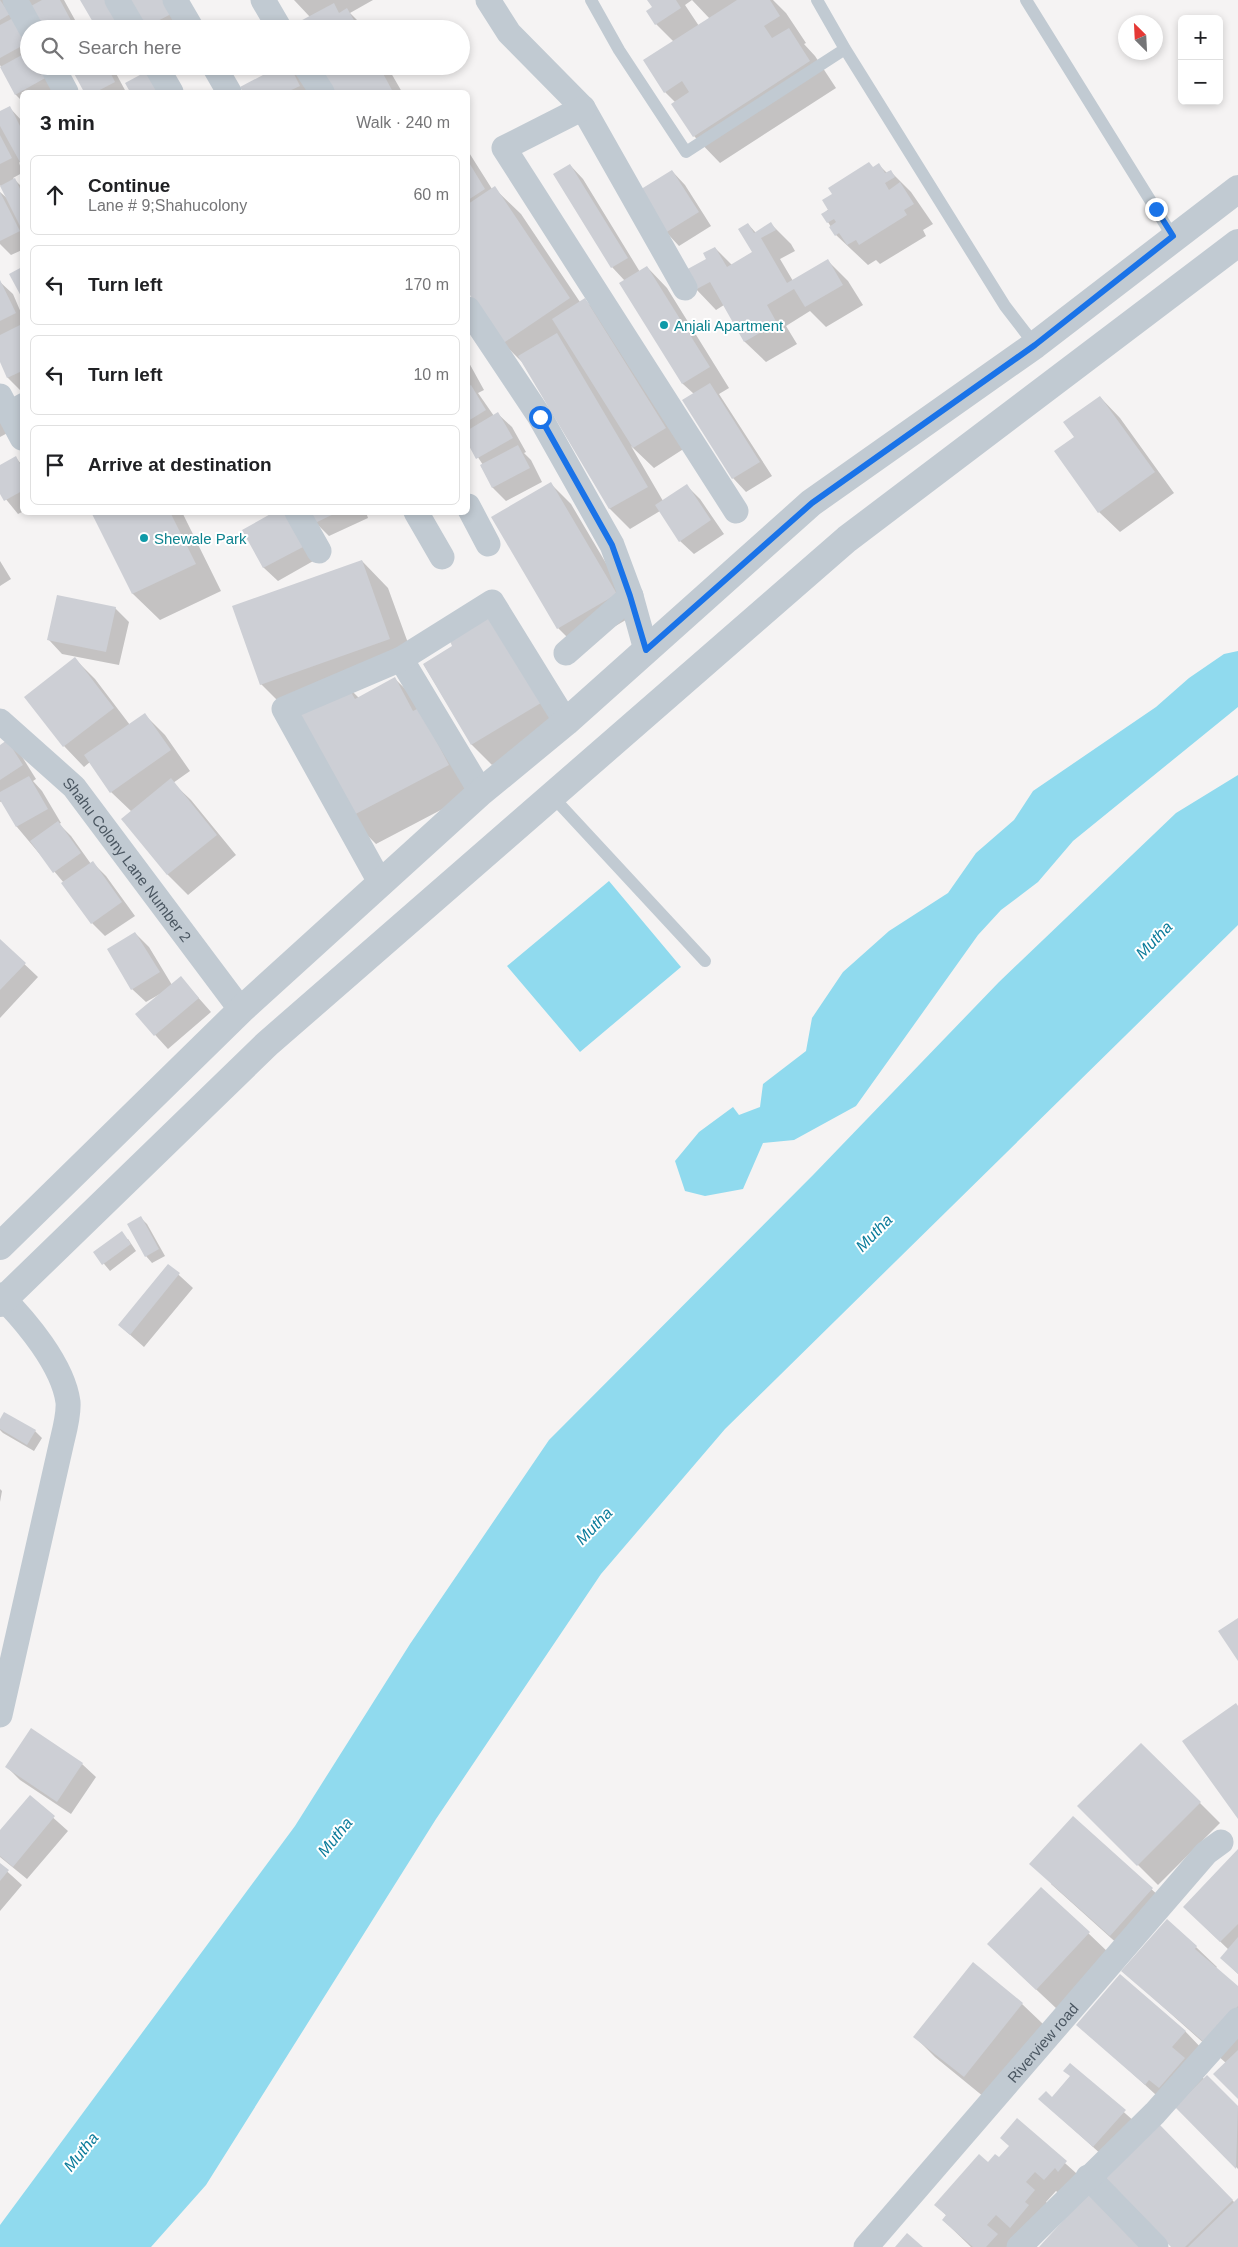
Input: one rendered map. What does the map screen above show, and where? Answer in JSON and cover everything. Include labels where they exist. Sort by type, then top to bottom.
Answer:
[{"type":"street","points":[[16,0],[26,20]]},
{"type":"street","points":[[117,0],[129,20]]},
{"type":"street","points":[[175,0],[187,20]]},
{"type":"street","points":[[264,0],[275,20]]},
{"type":"street","points":[[488,0],[509,33],[583,108],[685,288]]},
{"type":"street","points":[[57,75],[65,90]]},
{"type":"street","points":[[161,75],[170,90]]},
{"type":"street","points":[[219,75],[228,90]]},
{"type":"street","points":[[311,75],[321,90]]},
{"type":"street","points":[[583,108],[504,148],[736,511]]},
{"type":"street","points":[[0,1246],[241,1010],[481,792],[566,722],[812,503],[1035,345],[1173,236],[1238,189]]},
{"type":"street","points":[[0,1715],[62,1441],[68,1404],[62,1379],[51,1357],[1,1299],[267,1044],[847,539],[1238,243]]},
{"type":"street","points":[[470,312],[544,426],[612,545],[646,650]]},
{"type":"street","points":[[9,401],[20,432]]},
{"type":"street","points":[[470,510],[488,544]]},
{"type":"street","points":[[299,515],[319,551]]},
{"type":"street","points":[[418,515],[442,557]]},
{"type":"street","points":[[566,653],[630,596]]},
{"type":"street","points":[[381,884],[284,709],[401,659],[492,602],[566,722]]},
{"type":"street","points":[[401,659],[481,792]]},
{"type":"street","name":"Shahu Colony Lane Number 2","points":[[0,721],[74,787],[241,1010]]},
{"type":"street","name":"Riverview road","points":[[866,2247],[1199,1860],[1212,1846],[1221,1842]]},
{"type":"street","points":[[1019,2247],[1155,2113],[1238,2020]]},
{"type":"street","points":[[1088,2177],[1156,2247]]},
{"type":"lane","points":[[591,0],[619,50],[686,152],[845,49]]},
{"type":"lane","points":[[817,0],[845,49],[1005,306],[1035,345]]},
{"type":"lane","points":[[1026,0],[1173,236]]},
{"type":"lane","points":[[552,796],[705,961]]},
{"type":"water","points":[[1238,651],[1238,707],[1073,841],[1038,882],[1001,910],[978,935],[856,1106],[794,1140],[763,1143],[743,1189],[705,1196],[685,1191],[675,1161],[699,1132],[733,1107],[739,1115],[760,1107],[763,1084],[806,1051],[812,1018],[843,972],[889,931],[948,893],[976,853],[1014,820],[1033,791],[1156,707],[1189,678],[1224,654]]},
{"type":"water","name":"Mutha","points":[[1238,775],[1238,925],[725,1429],[601,1574],[436,1819],[206,2185],[151,2247],[0,2247],[0,2225],[295,1826],[410,1644],[549,1440],[814,1174],[999,982],[1176,813]]},
{"type":"water","points":[[609,881],[681,967],[580,1052],[507,966]]},
{"type":"building","points":[[0,0],[10,14],[0,20]]},
{"type":"building","points":[[42,0],[60,0],[71,20],[38,20],[31,6]]},
{"type":"building","points":[[80,0],[105,0],[117,20],[92,20]]},
{"type":"building","points":[[127,0],[169,0],[175,12],[159,20],[137,20]]},
{"type":"building","points":[[647,0],[676,0],[681,8],[655,25],[646,11],[652,7]]},
{"type":"building","points":[[737,0],[770,0],[780,16],[764,26],[772,38],[789,28],[810,61],[693,137],[671,104],[689,92],[682,81],[664,93],[643,60]]},
{"type":"building","points":[[334,3],[339,13],[347,8],[354,20],[302,20]]},
{"type":"building","points":[[15,17],[20,26],[20,47],[0,58],[0,25]]},
{"type":"building","points":[[20,56],[20,75],[46,75],[47,77],[24,90],[20,90],[20,92],[15,95],[0,67]]},
{"type":"building","points":[[75,75],[112,75],[115,82],[100,90],[83,90]]},
{"type":"building","points":[[140,75],[154,75],[162,90],[129,90],[125,83]]},
{"type":"building","points":[[263,75],[294,75],[300,86],[291,90],[242,90],[240,87]]},
{"type":"building","points":[[319,75],[384,75],[392,90],[327,90]]},
{"type":"building","points":[[10,106],[20,126],[20,162],[0,126],[0,111]]},
{"type":"building","points":[[0,135],[12,158],[0,164]]},
{"type":"building","points":[[869,162],[873,167],[879,163],[885,173],[891,170],[895,177],[885,183],[889,190],[900,182],[914,204],[904,210],[907,215],[859,245],[856,240],[847,245],[839,233],[835,236],[829,227],[836,222],[834,219],[827,223],[821,214],[828,210],[822,200],[832,194],[828,188]]},
{"type":"building","points":[[470,164],[485,189],[470,199]]},
{"type":"building","points":[[570,164],[628,258],[611,268],[553,174]]},
{"type":"building","points":[[672,170],[699,212],[665,233],[638,191]]},
{"type":"building","points":[[15,178],[20,189],[20,226],[0,186]]},
{"type":"building","points":[[495,186],[570,298],[502,344],[470,295],[470,203]]},
{"type":"building","points":[[0,192],[20,231],[0,241]]},
{"type":"building","points":[[771,222],[776,230],[761,238],[787,283],[828,259],[843,285],[805,307],[794,289],[767,305],[777,323],[744,342],[710,282],[695,290],[684,271],[706,259],[703,253],[715,247],[727,267],[752,252],[738,229],[748,223],[754,233]]},
{"type":"building","name":"Anjali Apartment","points":[[647,266],[710,367],[682,384],[619,283]]},
{"type":"building","points":[[20,268],[20,294],[9,274]]},
{"type":"building","points":[[0,280],[16,313],[0,321]]},
{"type":"building","points":[[585,298],[666,428],[633,448],[552,319]]},
{"type":"building","points":[[20,325],[20,372],[7,378],[0,362],[0,335]]},
{"type":"building","points":[[557,333],[648,487],[609,509],[518,356]]},
{"type":"building","points":[[710,383],[760,462],[732,479],[682,400]]},
{"type":"building","points":[[470,386],[486,410],[470,420]]},
{"type":"building","points":[[1100,396],[1155,472],[1098,513],[1054,451],[1074,437],[1063,422]]},
{"type":"building","points":[[498,412],[513,438],[476,459],[470,448],[470,429]]},
{"type":"building","points":[[518,445],[530,468],[492,488],[480,465]]},
{"type":"building","points":[[16,456],[20,464],[20,492],[4,501],[0,494],[0,465]]},
{"type":"building","points":[[551,482],[617,594],[557,629],[491,517]]},
{"type":"building","points":[[687,484],[711,520],[679,542],[655,505]]},
{"type":"building","name":"Shewale Park","points":[[92,515],[172,515],[196,564],[132,594]]},
{"type":"building","points":[[269,515],[286,515],[303,547],[263,568],[242,530]]},
{"type":"building","points":[[311,515],[332,515],[315,523]]},
{"type":"building","points":[[362,560],[390,639],[260,685],[232,606]]},
{"type":"building","points":[[57,595],[116,607],[106,652],[47,640]]},
{"type":"building","points":[[494,614],[546,700],[471,745],[423,664],[452,646],[450,641]]},
{"type":"building","points":[[75,657],[114,708],[63,747],[24,697]]},
{"type":"building","points":[[395,677],[413,711],[419,708],[449,765],[348,818],[293,713],[347,685],[355,699]]},
{"type":"building","points":[[145,713],[171,750],[110,793],[84,755]]},
{"type":"building","points":[[7,740],[23,765],[0,780],[0,745]]},
{"type":"building","points":[[29,776],[48,809],[16,827],[0,800],[0,792]]},
{"type":"building","points":[[171,778],[217,835],[167,875],[121,819]]},
{"type":"building","points":[[58,821],[81,853],[53,873],[30,841]]},
{"type":"building","points":[[93,861],[122,902],[91,924],[61,883]]},
{"type":"building","points":[[135,932],[160,972],[131,990],[107,949]]},
{"type":"building","points":[[0,939],[26,963],[0,990]]},
{"type":"building","points":[[181,976],[199,998],[154,1036],[135,1014]]},
{"type":"building","points":[[141,1216],[159,1249],[145,1257],[127,1224]]},
{"type":"building","points":[[122,1231],[131,1244],[102,1265],[93,1252]]},
{"type":"building","points":[[168,1264],[180,1273],[130,1335],[118,1325]]},
{"type":"building","points":[[4,1412],[36,1430],[27,1445],[0,1429],[0,1419]]},
{"type":"building","points":[[1238,1618],[1238,1661],[1218,1631]]},
{"type":"building","points":[[1236,1703],[1238,1706],[1238,1819],[1182,1741]]},
{"type":"building","points":[[31,1728],[83,1763],[57,1802],[5,1767]]},
{"type":"building","points":[[1141,1743],[1201,1802],[1137,1866],[1077,1806]]},
{"type":"building","points":[[30,1795],[55,1816],[13,1867],[0,1856],[0,1830]]},
{"type":"building","points":[[1073,1816],[1153,1888],[1110,1936],[1029,1864]]},
{"type":"building","points":[[1238,1849],[1238,1924],[1220,1942],[1183,1907]]},
{"type":"building","points":[[0,1863],[9,1870],[0,1881]]},
{"type":"building","points":[[1041,1887],[1090,1932],[1036,1990],[987,1944]]},
{"type":"building","points":[[1167,1919],[1197,1946],[1195,1949],[1238,1986],[1238,2006],[1205,2043],[1121,1971]]},
{"type":"building","points":[[1238,1937],[1238,1974],[1220,1958]]},
{"type":"building","points":[[973,1962],[1023,2003],[964,2077],[913,2037]]},
{"type":"building","points":[[1120,1974],[1186,2031],[1172,2047],[1185,2058],[1159,2088],[1149,2080],[1145,2085],[1076,2025]]},
{"type":"building","points":[[1238,2050],[1238,2099],[1213,2074]]},
{"type":"building","points":[[1070,2063],[1126,2110],[1093,2147],[1038,2099],[1046,2091],[1052,2097],[1070,2076],[1063,2071]]},
{"type":"building","points":[[1207,2075],[1238,2106],[1236,2169],[1175,2107]]},
{"type":"building","points":[[1017,2118],[1067,2161],[1058,2172],[1055,2168],[1044,2180],[1035,2172],[1026,2182],[1035,2190],[1025,2202],[1029,2205],[1010,2228],[996,2215],[987,2225],[998,2234],[986,2247],[973,2247],[942,2220],[946,2215],[934,2205],[979,2154],[988,2162],[995,2154],[999,2157],[1009,2146],[1000,2138]]},
{"type":"building","points":[[1160,2125],[1233,2200],[1185,2247],[1171,2247],[1104,2179]]},
{"type":"building","points":[[1091,2190],[1146,2247],[1039,2247]]},
{"type":"building","points":[[1238,2198],[1238,2247],[1188,2247]]},
{"type":"building","points":[[907,2233],[923,2247],[895,2247]]},
{"type":"place","name":"Anjali Apartment","points":[[664,325]]},
{"type":"place","name":"Shewale Park","points":[[144,538]]},
{"type":"route","points":[[540,417],[612,545],[646,650],[812,503],[1035,345],[1173,236],[1156,209]]}]
